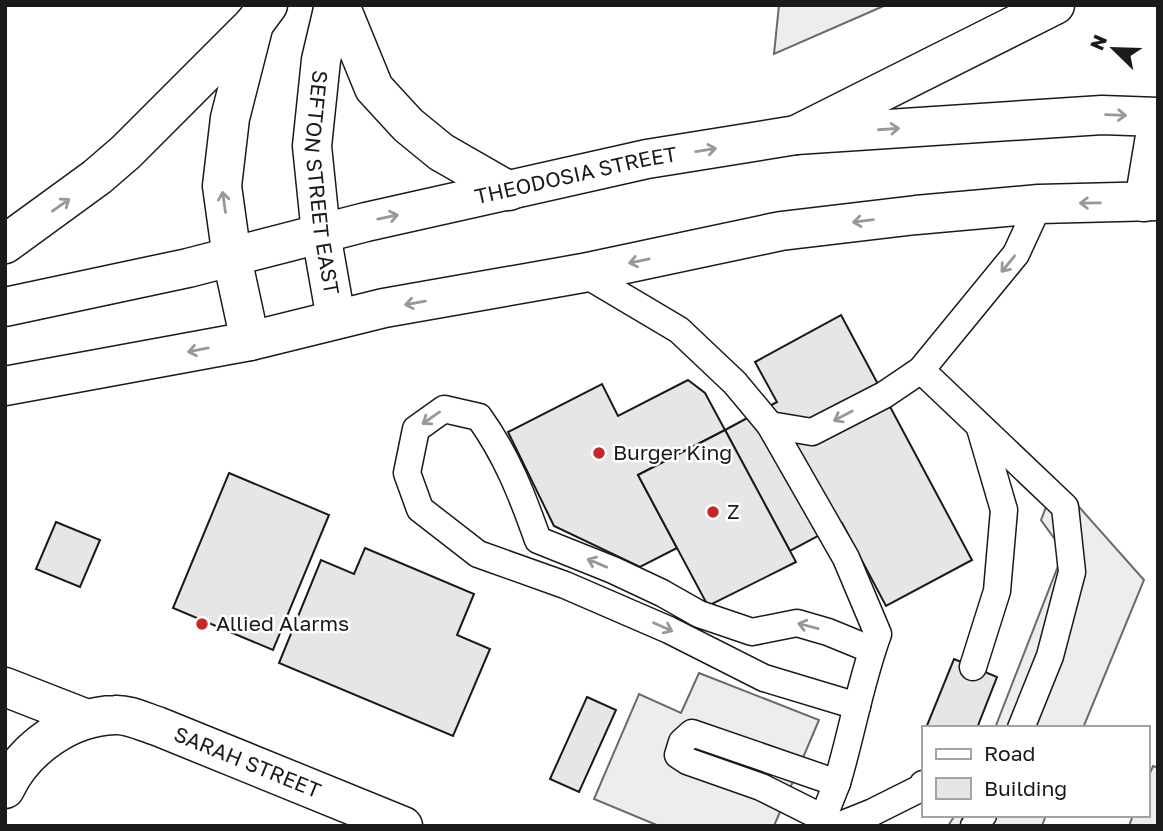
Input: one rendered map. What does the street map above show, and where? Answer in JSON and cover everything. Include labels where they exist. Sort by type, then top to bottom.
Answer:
[{"type":"main road","name":"SEFTON STREET EAST","points":[[334,5],[321,60],[312,146],[321,234],[336,319]]},
{"type":"main road","points":[[340,5],[374,88],[408,125],[441,152],[509,191]]},
{"type":"main road","points":[[796,135],[1055,5]]},
{"type":"main road","points":[[5,244],[97,177],[126,152],[261,15]]},
{"type":"main road","points":[[250,341],[232,258],[222,186],[230,118],[261,15]]},
{"type":"main road","name":"THEODOSIA STREET","points":[[5,307],[232,258],[321,234],[647,159],[796,135],[1102,115],[1158,118]]},
{"type":"main road","points":[[5,386],[250,341],[384,308],[583,273],[781,231],[1039,204],[1151,201],[1158,118]]},
{"type":"main road","points":[[5,687],[87,719]]},
{"type":"main road","name":"SARAH STREET","points":[[87,719],[117,714],[157,726],[403,826]]},
{"type":"main road","points":[[5,789],[28,757],[57,731],[87,719]]},
{"type":"lane","points":[[770,425],[813,432],[884,395],[921,370],[1016,254],[1039,204]]},
{"type":"lane","points":[[583,273],[679,330],[734,383],[770,425],[846,558],[878,634],[861,684],[852,732],[827,823]]},
{"type":"lane","points":[[921,370],[1065,507],[1072,572],[1050,656],[1022,726]]},
{"type":"lane","points":[[857,706],[764,678],[669,630],[577,590],[478,554],[420,509],[407,473],[416,429],[444,409],[479,417],[494,438],[518,483],[538,540],[613,570],[699,614],[752,632],[797,623],[872,650]]},
{"type":"lane","points":[[973,667],[997,592],[1004,510],[980,427]]},
{"type":"lane","points":[[836,783],[692,733],[682,742],[678,755],[687,761],[761,787],[827,823],[873,812],[922,786]]},
{"type":"shaded area","points":[[779,5],[886,5],[774,54]]},
{"type":"shaded area","points":[[1056,481],[1144,580],[1084,726],[996,726],[1058,566],[1059,545],[1041,520]]},
{"type":"shaded area","points":[[699,673],[819,720],[774,826],[659,826],[594,799],[639,694],[681,713]]},
{"type":"shaded area","points":[[1153,766],[1158,768],[1158,826],[1129,826],[1132,817],[1149,817],[1149,776]]},
{"type":"shaded area","points":[[954,817],[1045,817],[1042,826],[948,826]]},
{"type":"building","points":[[841,315],[972,560],[886,606],[842,523],[790,551],[725,430],[777,402],[755,362]]},
{"type":"building","name":"Burger King","points":[[688,380],[705,393],[725,430],[638,475],[677,548],[640,567],[554,526],[508,432],[602,384],[618,416]]},
{"type":"building","name":"Z","points":[[725,430],[796,562],[708,606],[638,475]]},
{"type":"building","points":[[229,473],[329,515],[273,650],[173,608]]},
{"type":"building","points":[[56,522],[100,540],[80,587],[36,569]]},
{"type":"building","points":[[365,548],[474,594],[457,635],[490,649],[453,736],[279,663],[321,560],[354,574]]},
{"type":"building","points":[[954,659],[997,677],[978,726],[927,726]]},
{"type":"building","points":[[587,697],[616,710],[579,792],[550,779]]},
{"type":"place","name":"Burger King","points":[[599,453]]},
{"type":"place","name":"Z","points":[[713,512]]},
{"type":"place","name":"Allied Alarms","points":[[202,624]]}]
